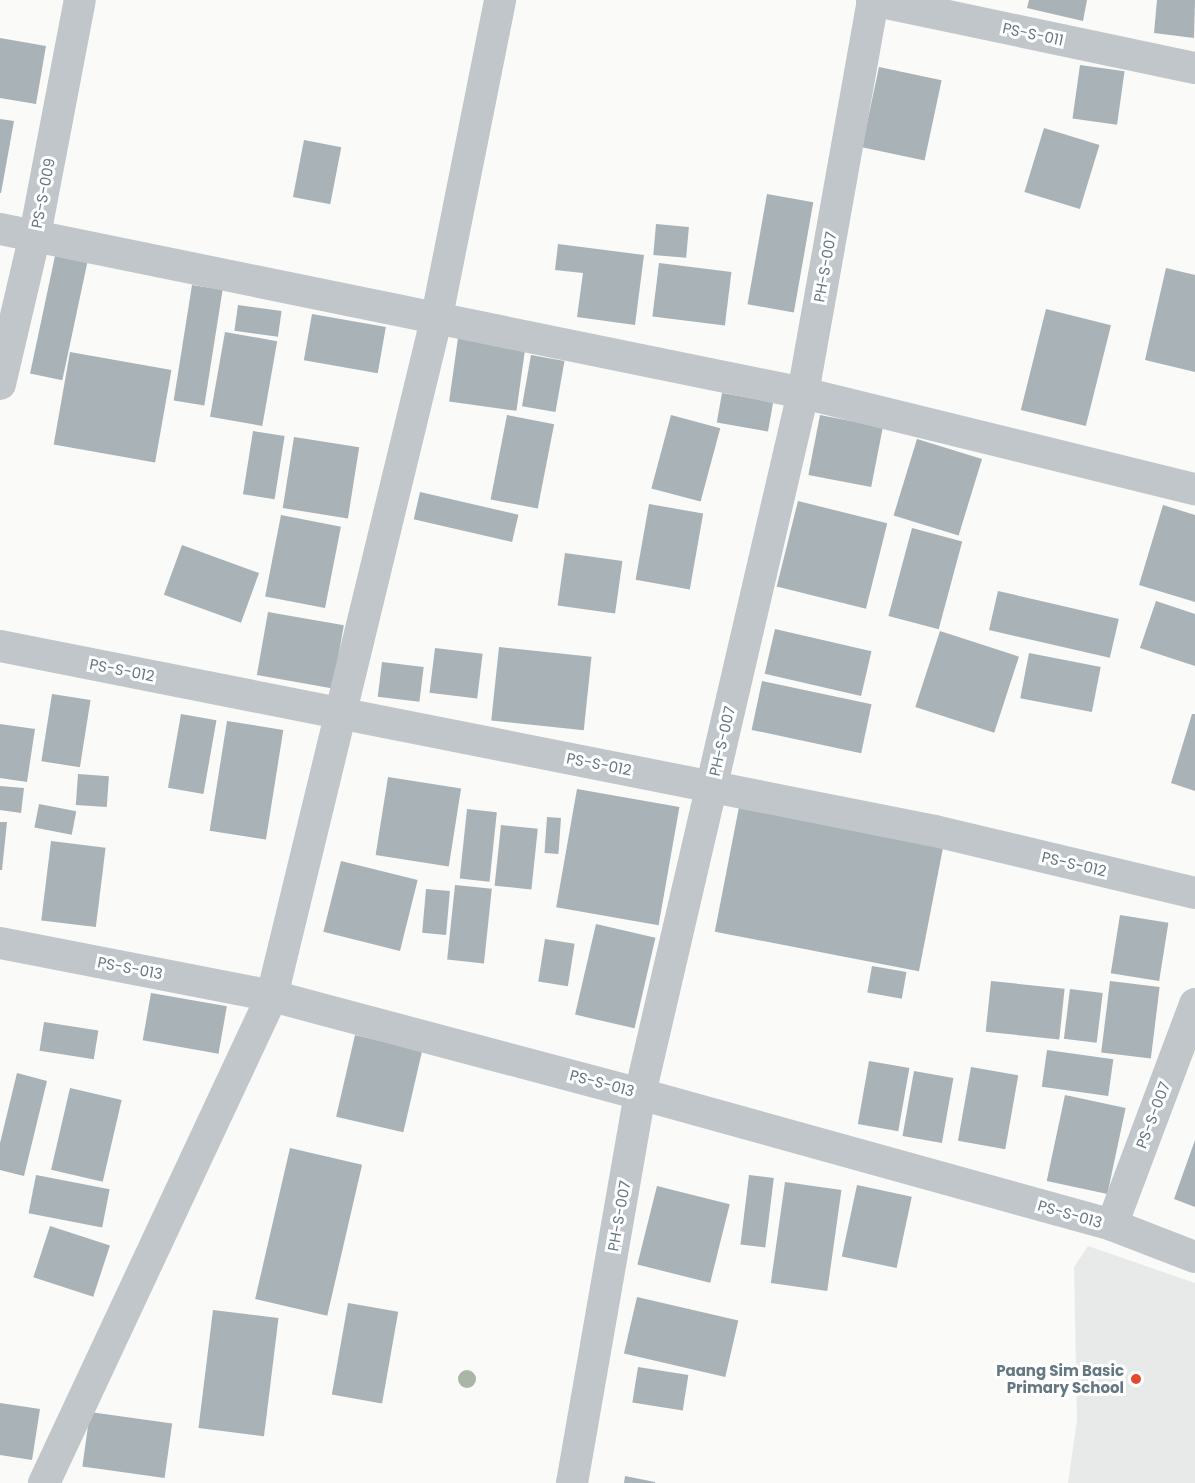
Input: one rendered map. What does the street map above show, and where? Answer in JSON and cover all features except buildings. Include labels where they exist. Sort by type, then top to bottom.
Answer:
[{"type":"street","name":"PS-S-009","points":[[0,384],[35,236],[80,0]]},
{"type":"street","points":[[44,1483],[272,996],[437,316],[500,0]]},
{"type":"street","name":"PS-S-011","points":[[873,0],[1195,69]]},
{"type":"street","name":"PH-S-007","points":[[572,1483],[640,1094],[802,393],[873,0]]},
{"type":"street","points":[[0,229],[437,316],[802,393],[1195,489]]},
{"type":"street","name":"PS-S-012","points":[[0,646],[935,831],[1195,893]]},
{"type":"street","name":"PS-S-013","points":[[0,943],[272,996],[640,1094],[1112,1225],[1195,1257]]},
{"type":"street","name":"PS-S-007","points":[[1112,1225],[1195,1004]]},
{"type":"shaded area","name":"Paang Sim Basic Primary School","points":[[1088,1246],[1195,1283],[1195,1483],[1068,1483],[1077,1420],[1074,1267]]},
{"type":"place","name":"Paang Sim Basic Primary School","points":[[1136,1379]]}]
